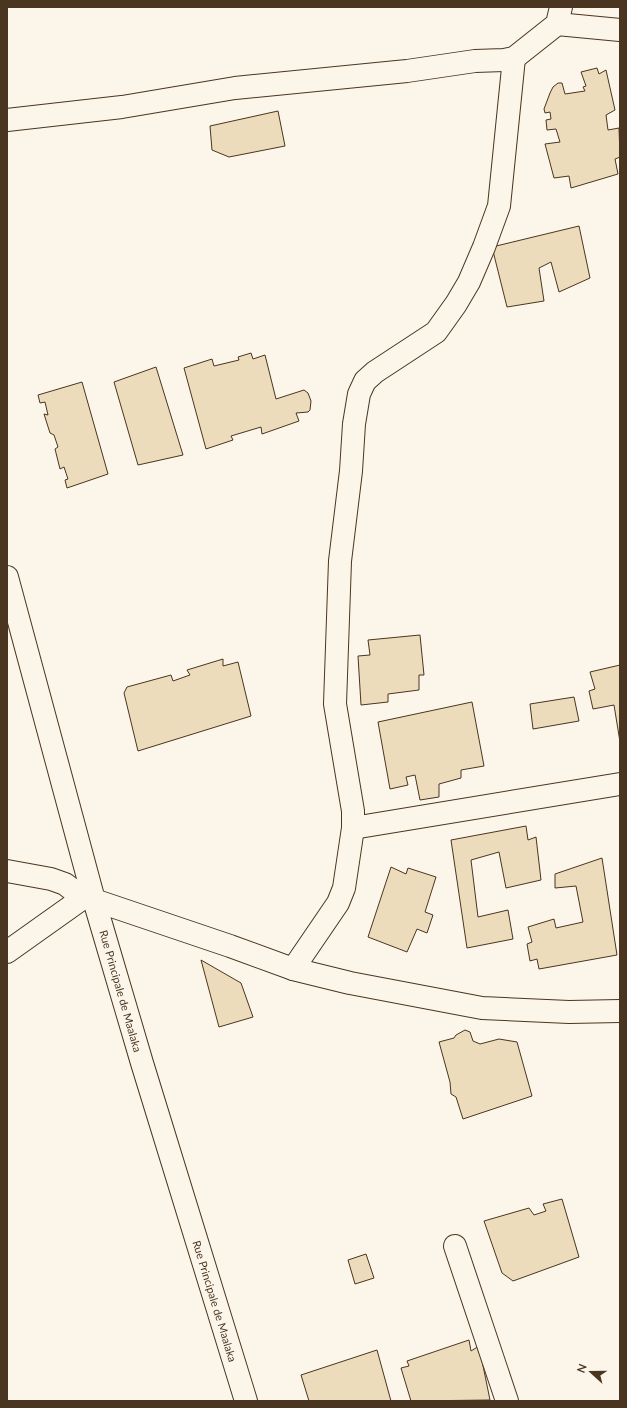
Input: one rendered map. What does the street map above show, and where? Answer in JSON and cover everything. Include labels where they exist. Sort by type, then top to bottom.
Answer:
[{"type":"street","points":[[7,120],[122,107],[235,88],[407,71],[475,61],[504,60],[514,58],[559,15],[620,30]]},
{"type":"street","points":[[293,969],[338,903],[344,888],[353,828],[353,811],[336,704],[340,561],[354,424],[359,394],[366,381],[375,372],[436,332],[456,304],[468,282],[484,247],[499,206],[514,58]]},
{"type":"street","name":"Rue Principale de Maalaka","points":[[7,577],[89,899],[142,1063],[246,1401]]},
{"type":"street","points":[[353,828],[620,784]]},
{"type":"street","points":[[7,871],[51,879],[65,884],[89,899],[230,946],[293,969],[350,983],[482,1008],[568,1012],[620,1011]]},
{"type":"street","points":[[7,952],[89,899]]},
{"type":"street","points":[[455,1246],[507,1401]]},
{"type":"building","points":[[597,68],[599,74],[606,70],[615,110],[606,115],[608,130],[619,128],[620,157],[615,159],[618,174],[571,188],[569,176],[554,178],[545,144],[560,142],[556,129],[547,130],[546,120],[551,119],[550,112],[545,113],[544,109],[553,87],[558,83],[562,83],[565,94],[585,91],[583,87],[586,86],[581,72]]},
{"type":"building","points":[[278,111],[285,146],[229,157],[212,150],[210,126]]},
{"type":"building","points":[[579,226],[590,278],[559,292],[551,262],[539,268],[544,301],[507,307],[492,247]]},
{"type":"building","points":[[251,353],[253,359],[265,355],[276,399],[304,390],[308,393],[311,401],[310,410],[308,412],[296,413],[299,421],[262,434],[261,427],[231,436],[233,440],[206,449],[184,368],[212,359],[214,366],[239,360],[238,357]]},
{"type":"building","points":[[156,367],[183,455],[138,465],[114,382]]},
{"type":"building","points":[[82,382],[108,474],[67,488],[65,480],[68,479],[64,467],[60,469],[55,449],[58,447],[54,435],[50,433],[44,414],[48,415],[45,402],[40,403],[38,395]]},
{"type":"building","points":[[420,635],[424,675],[419,675],[419,690],[388,694],[388,702],[361,705],[358,656],[370,655],[368,640]]},
{"type":"building","points":[[223,659],[223,666],[238,662],[251,716],[138,751],[124,693],[127,687],[171,675],[173,681],[190,675],[187,670]]},
{"type":"building","points":[[620,665],[620,742],[614,705],[593,709],[589,691],[595,689],[590,672]]},
{"type":"building","points":[[574,697],[579,721],[533,729],[530,704]]},
{"type":"building","points":[[472,702],[484,766],[461,770],[461,778],[439,784],[439,797],[420,800],[415,775],[406,777],[408,785],[390,789],[378,722]]},
{"type":"building","points":[[526,826],[528,840],[536,837],[541,880],[506,888],[499,852],[471,860],[478,917],[508,910],[513,939],[467,948],[451,840]]},
{"type":"building","points":[[602,858],[617,955],[539,969],[537,959],[530,961],[527,944],[532,942],[528,927],[554,919],[556,928],[583,922],[576,886],[555,888],[555,874]]},
{"type":"building","points":[[391,867],[406,874],[408,868],[436,877],[425,912],[433,915],[427,933],[417,929],[407,952],[368,937]]},
{"type":"building","points":[[201,960],[241,983],[253,1017],[219,1027]]},
{"type":"building","points":[[465,1030],[470,1032],[473,1041],[480,1044],[499,1039],[517,1042],[532,1096],[463,1119],[456,1097],[451,1094],[450,1082],[439,1042],[454,1038],[456,1035]]},
{"type":"building","points":[[562,1199],[579,1257],[513,1281],[502,1273],[484,1221],[529,1208],[534,1215],[546,1211],[543,1204]]},
{"type":"building","points":[[366,1254],[374,1278],[355,1284],[348,1260]]},
{"type":"building","points":[[469,1340],[471,1351],[479,1346],[490,1400],[411,1401],[401,1368],[409,1366],[407,1361]]},
{"type":"building","points":[[377,1350],[391,1401],[309,1401],[301,1375]]}]
